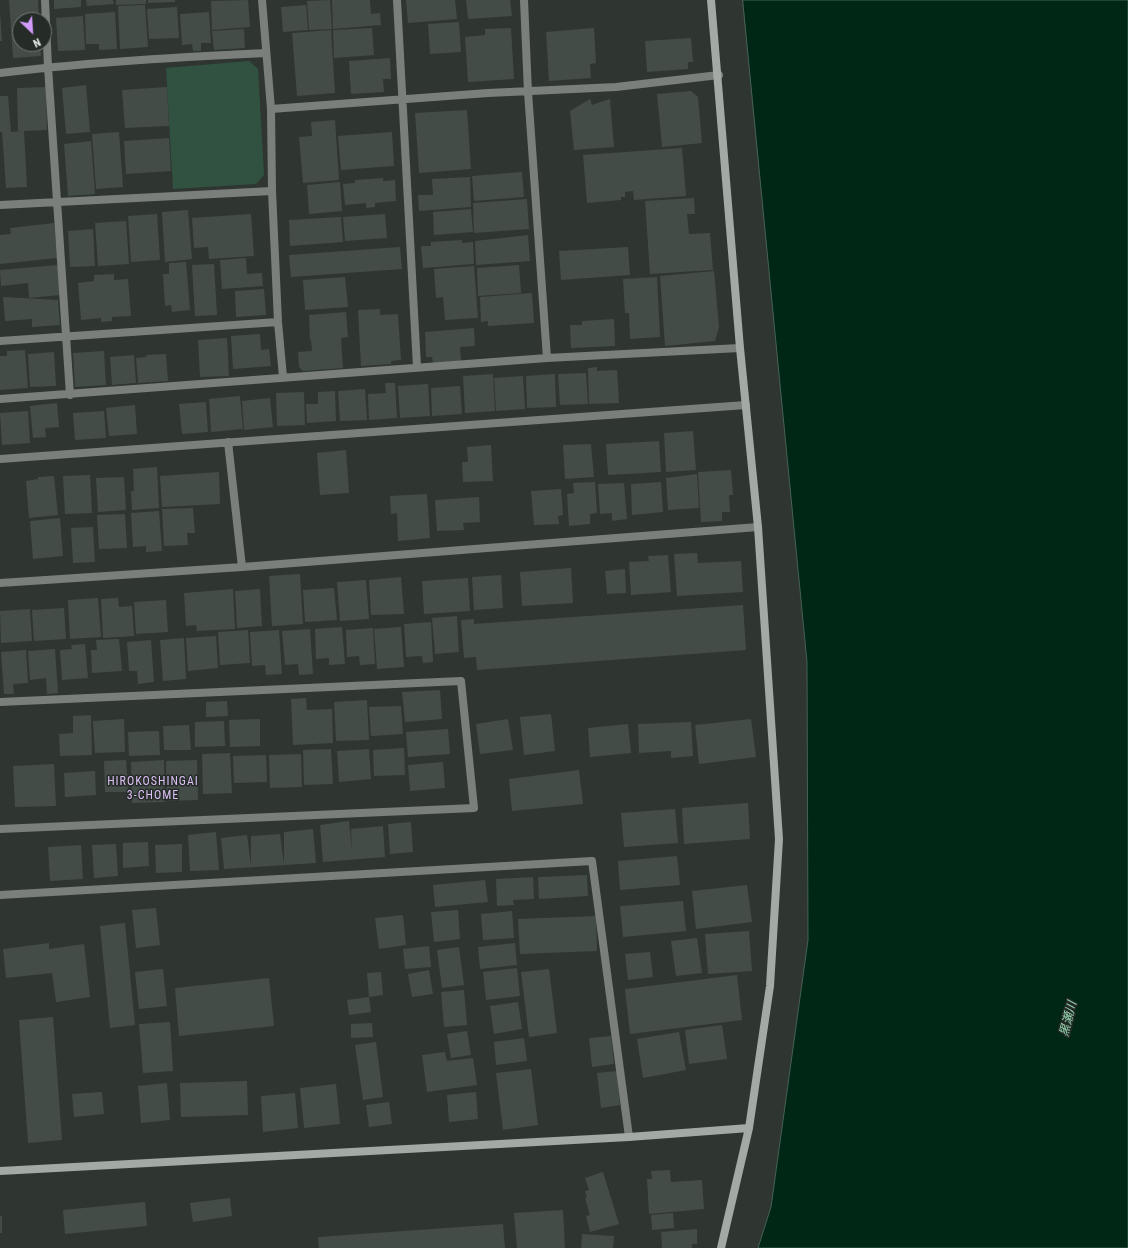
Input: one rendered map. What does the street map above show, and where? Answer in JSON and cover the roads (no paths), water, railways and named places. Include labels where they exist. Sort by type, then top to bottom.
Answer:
[{"type":"street","points":[[45,0],[56,202],[70,394]]},
{"type":"street","points":[[262,0],[271,109],[272,191],[278,322],[283,377]]},
{"type":"street","points":[[397,0],[417,367]]},
{"type":"street","points":[[524,0],[528,92],[547,358]]},
{"type":"street","points":[[711,0],[740,348],[758,527],[779,839],[770,986],[749,1128],[721,1248]]},
{"type":"street","points":[[0,74],[48,67],[211,55],[266,53]]},
{"type":"street","points":[[271,109],[402,99],[616,87],[718,75]]},
{"type":"street","points":[[0,205],[272,191]]},
{"type":"street","points":[[0,341],[278,322]]},
{"type":"street","points":[[0,399],[547,358],[740,348]]},
{"type":"street","points":[[0,459],[746,405]]},
{"type":"street","points":[[228,442],[242,567]]},
{"type":"street","points":[[0,583],[242,567],[758,527]]},
{"type":"street","points":[[0,702],[461,681],[474,808],[0,829]]},
{"type":"street","points":[[0,895],[592,861],[629,1137]]},
{"type":"street","points":[[0,1171],[629,1137],[749,1128]]},
{"type":"water","name":"黒瀬川","points":[[743,0],[1128,0],[1128,1248],[758,1248],[771,1207],[808,940],[807,662]]},
{"type":"district","name":"HIROKOSHINGAI 3-CHOME","points":[[153,789]]}]
